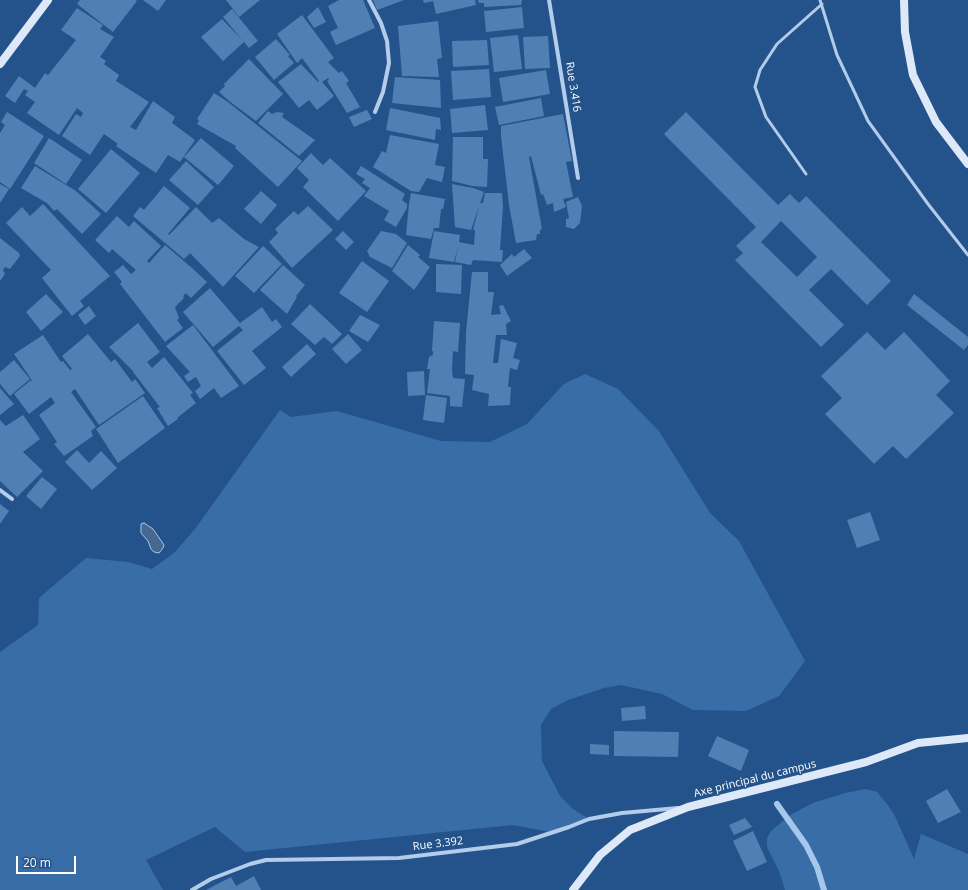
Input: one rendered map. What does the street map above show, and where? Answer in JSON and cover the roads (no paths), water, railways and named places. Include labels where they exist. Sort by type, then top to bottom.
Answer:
[{"type":"street","points":[[0,64],[48,0]]},
{"type":"street","points":[[369,0],[381,23],[387,41],[389,63],[383,92],[375,112]]},
{"type":"street","name":"Rue 3.416","points":[[549,0],[578,178]]},
{"type":"street","points":[[904,0],[905,32],[914,76],[936,122],[968,164]]},
{"type":"street","points":[[0,490],[12,499]]},
{"type":"street","name":"Axe principal du campus","points":[[573,890],[600,855],[630,830],[688,807],[866,762],[918,743],[968,738]]},
{"type":"street","name":"Rue 3.392","points":[[192,890],[212,879],[250,864],[266,860],[399,858],[517,844],[589,819],[615,814],[688,807]]},
{"type":"lane","points":[[820,0],[837,55],[868,121],[928,204],[968,255]]},
{"type":"lane","points":[[806,174],[766,117],[755,87],[760,70],[777,44],[822,4]]},
{"type":"waterway","points":[[777,804],[806,845],[817,867],[824,890]]}]
